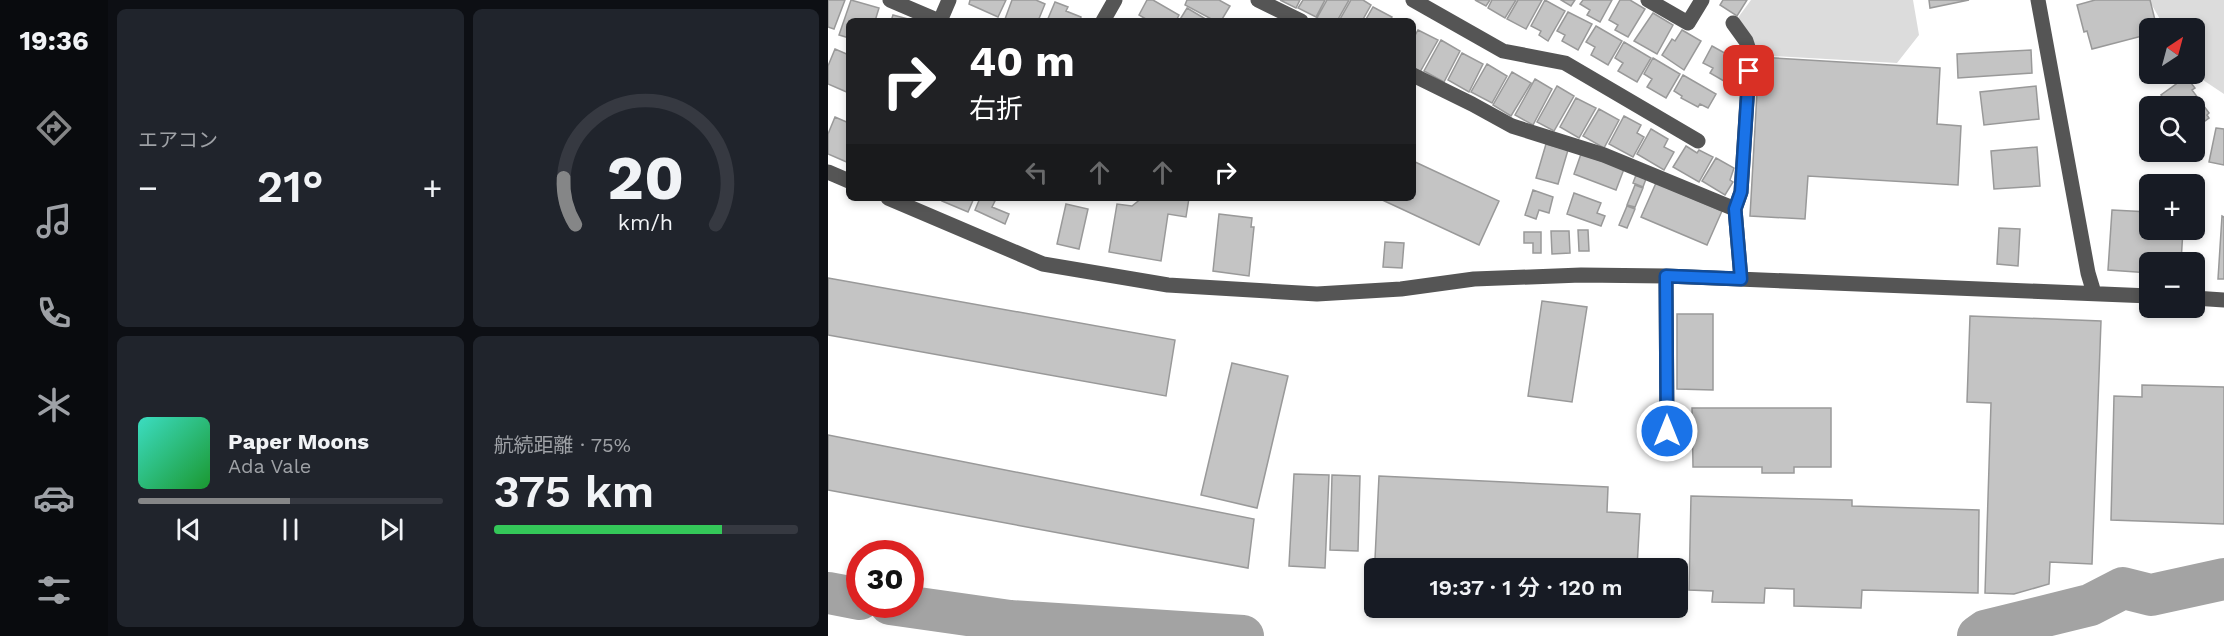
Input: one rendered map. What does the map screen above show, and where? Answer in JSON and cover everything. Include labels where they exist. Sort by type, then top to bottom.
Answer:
[{"type":"street","points":[[890,0],[933,18]]},
{"type":"street","points":[[941,18],[950,0]]},
{"type":"street","points":[[1105,18],[1115,0]]},
{"type":"street","points":[[1258,0],[1295,18]]},
{"type":"street","points":[[1413,0],[1503,51],[1565,63],[1698,141]]},
{"type":"street","points":[[1648,0],[1688,23],[1702,0]]},
{"type":"street","points":[[2038,0],[2088,273],[2094,293]]},
{"type":"street","points":[[1733,23],[1746,41],[1750,53],[1741,192],[1735,209],[1741,279]]},
{"type":"street","points":[[1416,76],[1512,126],[1604,155],[1735,209]]},
{"type":"street","points":[[828,172],[846,180]]},
{"type":"street","points":[[895,201],[1043,264],[1168,285],[1317,294],[1401,289],[1474,279],[1581,275],[1666,276],[2139,295]]},
{"type":"street","points":[[1666,276],[1667,431]]},
{"type":"street","points":[[2205,299],[2224,300]]},
{"type":"shaded area","points":[[1751,0],[1913,0],[1919,35],[1897,63],[1755,55],[1737,19]]},
{"type":"shaded area","points":[[2149,0],[2224,0],[2224,94],[2205,81],[2205,18],[2159,18]]},
{"type":"building","points":[[828,0],[845,0],[834,29],[828,27]]},
{"type":"building","points":[[851,0],[879,8],[876,18],[846,18],[846,37],[839,35]]},
{"type":"building","points":[[970,0],[1006,0],[998,17],[969,4]]},
{"type":"building","points":[[1012,0],[1036,0],[1045,4],[1039,18],[1005,18]]},
{"type":"building","points":[[1147,0],[1153,0],[1179,15],[1178,18],[1144,18],[1139,15]]},
{"type":"building","points":[[1187,0],[1219,0],[1230,6],[1223,18],[1209,18],[1185,5]]},
{"type":"building","points":[[1280,0],[1300,0],[1296,8]]},
{"type":"building","points":[[1303,0],[1325,0],[1316,17],[1298,8]]},
{"type":"building","points":[[1327,0],[1349,0],[1339,18],[1317,18]]},
{"type":"building","points":[[1351,0],[1363,0],[1371,5],[1364,18],[1341,18]]},
{"type":"building","points":[[1475,0],[1490,0],[1486,6]]},
{"type":"building","points":[[1492,0],[1516,0],[1505,18],[1488,8]]},
{"type":"building","points":[[1518,0],[1542,0],[1526,29],[1507,19]]},
{"type":"building","points":[[1545,0],[1565,11],[1548,41],[1539,35],[1541,31],[1531,26]]},
{"type":"building","points":[[1561,0],[1575,0],[1571,6]]},
{"type":"building","points":[[1583,0],[1612,0],[1600,22],[1587,15],[1590,10],[1580,4]]},
{"type":"building","points":[[1620,0],[1630,0],[1645,9],[1628,37],[1615,30],[1618,25],[1609,20]]},
{"type":"building","points":[[1723,0],[1747,0],[1737,16],[1720,5]]},
{"type":"building","points":[[1929,0],[1969,0],[1930,8]]},
{"type":"building","points":[[2095,0],[2150,0],[2154,18],[2139,18],[2139,37],[2092,49],[2087,31],[2084,32],[2077,5]]},
{"type":"building","points":[[1055,2],[1068,7],[1066,11],[1081,17],[1081,18],[1048,18]]},
{"type":"building","points":[[1373,7],[1392,17],[1391,18],[1367,18]]},
{"type":"building","points":[[1187,8],[1204,18],[1181,18]]},
{"type":"building","points":[[1568,12],[1592,24],[1578,50],[1562,41],[1565,35],[1557,31]]},
{"type":"building","points":[[1653,13],[1673,25],[1657,54],[1634,41]]},
{"type":"building","points":[[1596,26],[1622,41],[1608,65],[1591,55],[1595,47],[1586,42]]},
{"type":"building","points":[[1418,30],[1438,40],[1420,72],[1416,69],[1416,34]]},
{"type":"building","points":[[1682,30],[1701,41],[1684,70],[1662,55],[1672,39],[1675,41]]},
{"type":"building","points":[[1441,40],[1460,51],[1444,82],[1424,71]]},
{"type":"building","points":[[1624,42],[1651,58],[1637,82],[1618,71],[1623,63],[1615,58]]},
{"type":"building","points":[[1712,46],[1741,62],[1729,84],[1710,73],[1713,68],[1703,63]]},
{"type":"building","points":[[835,49],[846,54],[846,92],[828,84],[828,66]]},
{"type":"building","points":[[2031,50],[2032,73],[1958,78],[1957,54]]},
{"type":"building","points":[[1462,53],[1483,64],[1469,92],[1448,80]]},
{"type":"building","points":[[1759,57],[1940,68],[1937,124],[1961,126],[1958,185],[1808,176],[1805,219],[1750,216]]},
{"type":"building","points":[[1653,58],[1680,74],[1666,98],[1647,87],[1652,79],[1644,74]]},
{"type":"building","points":[[1487,64],[1507,76],[1492,103],[1471,92]]},
{"type":"building","points":[[1512,72],[1531,83],[1511,116],[1493,105]]},
{"type":"building","points":[[1683,75],[1716,94],[1708,108],[1700,104],[1698,107],[1681,98],[1682,96],[1674,91]]},
{"type":"building","points":[[1535,79],[1552,89],[1533,125],[1515,115]]},
{"type":"building","points":[[2176,84],[2192,84],[2195,88],[2192,90],[2196,96],[2162,96]]},
{"type":"building","points":[[1557,86],[1574,96],[1554,131],[1537,122]]},
{"type":"building","points":[[2036,86],[2039,119],[1984,125],[1980,92]]},
{"type":"building","points":[[1576,98],[1596,108],[1579,138],[1560,127]]},
{"type":"building","points":[[2205,108],[2209,113],[2207,115],[2209,118],[2205,121]]},
{"type":"building","points":[[1599,109],[1619,120],[1604,148],[1583,136]]},
{"type":"building","points":[[1624,116],[1641,125],[1637,133],[1644,137],[1633,157],[1609,144]]},
{"type":"building","points":[[835,117],[846,122],[846,162],[828,154],[828,134]]},
{"type":"building","points":[[2216,128],[2224,129],[2224,165],[2209,162]]},
{"type":"building","points":[[1651,129],[1668,139],[1664,147],[1674,152],[1664,170],[1637,154]]},
{"type":"building","points":[[1546,144],[1568,150],[1558,184],[1536,178]]},
{"type":"building","points":[[1686,146],[1697,153],[1699,150],[1713,157],[1699,182],[1673,167]]},
{"type":"building","points":[[2037,147],[2040,186],[1994,189],[1991,151]]},
{"type":"building","points":[[1581,154],[1624,169],[1616,190],[1574,174]]},
{"type":"building","points":[[1716,158],[1734,168],[1730,180],[1733,182],[1725,195],[1702,181]]},
{"type":"building","points":[[1416,162],[1499,201],[1479,245],[1384,201],[1416,201]]},
{"type":"building","points":[[1636,175],[1646,179],[1643,187],[1633,183]]},
{"type":"building","points":[[1656,183],[1722,211],[1707,245],[1641,217]]},
{"type":"building","points":[[1635,185],[1643,188],[1635,207],[1627,205]]},
{"type":"building","points":[[1533,190],[1553,197],[1549,213],[1539,210],[1536,219],[1525,215]]},
{"type":"building","points":[[1574,193],[1601,203],[1597,213],[1605,216],[1601,226],[1567,214]]},
{"type":"building","points":[[942,201],[973,201],[968,212]]},
{"type":"building","points":[[979,201],[995,201],[992,207],[1009,214],[1005,224],[975,210]]},
{"type":"building","points":[[1138,201],[1189,201],[1186,217],[1168,214],[1161,261],[1109,252],[1117,204],[1132,206]]},
{"type":"building","points":[[1066,204],[1088,209],[1079,249],[1057,244]]},
{"type":"building","points":[[1627,206],[1635,209],[1627,228],[1619,225]]},
{"type":"building","points":[[2112,210],[2139,211],[2139,240],[2182,240],[2182,252],[2139,252],[2139,272],[2108,270]]},
{"type":"building","points":[[1219,214],[1252,218],[1251,227],[1254,227],[1249,276],[1213,271]]},
{"type":"building","points":[[2222,216],[2224,217],[2224,279],[2218,279]]},
{"type":"building","points":[[1999,228],[2020,229],[2018,266],[1997,264]]},
{"type":"building","points":[[1578,230],[1588,230],[1589,251],[1579,251]]},
{"type":"building","points":[[1551,231],[1569,231],[1570,253],[1552,254]]},
{"type":"building","points":[[1524,232],[1541,232],[1541,253],[1533,253],[1533,243],[1524,243]]},
{"type":"building","points":[[1385,242],[1404,243],[1402,268],[1383,267]]},
{"type":"building","points":[[828,278],[1175,340],[1166,396],[828,335]]},
{"type":"building","points":[[1542,301],[1587,307],[1572,402],[1528,396]]},
{"type":"building","points":[[1677,314],[1713,314],[1713,390],[1677,389]]},
{"type":"building","points":[[1970,316],[2101,321],[2092,564],[2050,562],[2049,584],[2014,594],[1985,593],[1991,403],[1967,402]]},
{"type":"building","points":[[1232,363],[1288,376],[1257,508],[1201,495]]},
{"type":"building","points":[[2142,385],[2224,387],[2224,524],[2111,520],[2114,396],[2142,397]]},
{"type":"building","points":[[1692,408],[1831,408],[1831,467],[1794,467],[1794,473],[1762,473],[1762,467],[1693,467]]},
{"type":"building","points":[[828,435],[1254,519],[1248,568],[828,490]]},
{"type":"building","points":[[1294,474],[1329,475],[1325,568],[1289,566]]},
{"type":"building","points":[[1332,475],[1360,476],[1358,551],[1330,550]]},
{"type":"building","points":[[1379,476],[1608,487],[1607,512],[1640,514],[1638,558],[1375,558]]},
{"type":"building","points":[[1691,496],[1852,500],[1852,506],[1979,510],[1978,593],[1862,590],[1861,608],[1794,606],[1794,589],[1765,588],[1764,603],[1712,602],[1713,591],[1689,590]]},
{"type":"waterway","points":[[1978,636],[1985,631],[2090,605],[2123,588],[2151,595],[2224,579]]},
{"type":"waterway","points":[[828,593],[846,596]]},
{"type":"waterway","points":[[924,609],[1010,621],[1243,636]]},
{"type":"route","points":[[1667,431],[1666,276],[1741,279],[1735,209],[1741,192],[1749,71]]}]
